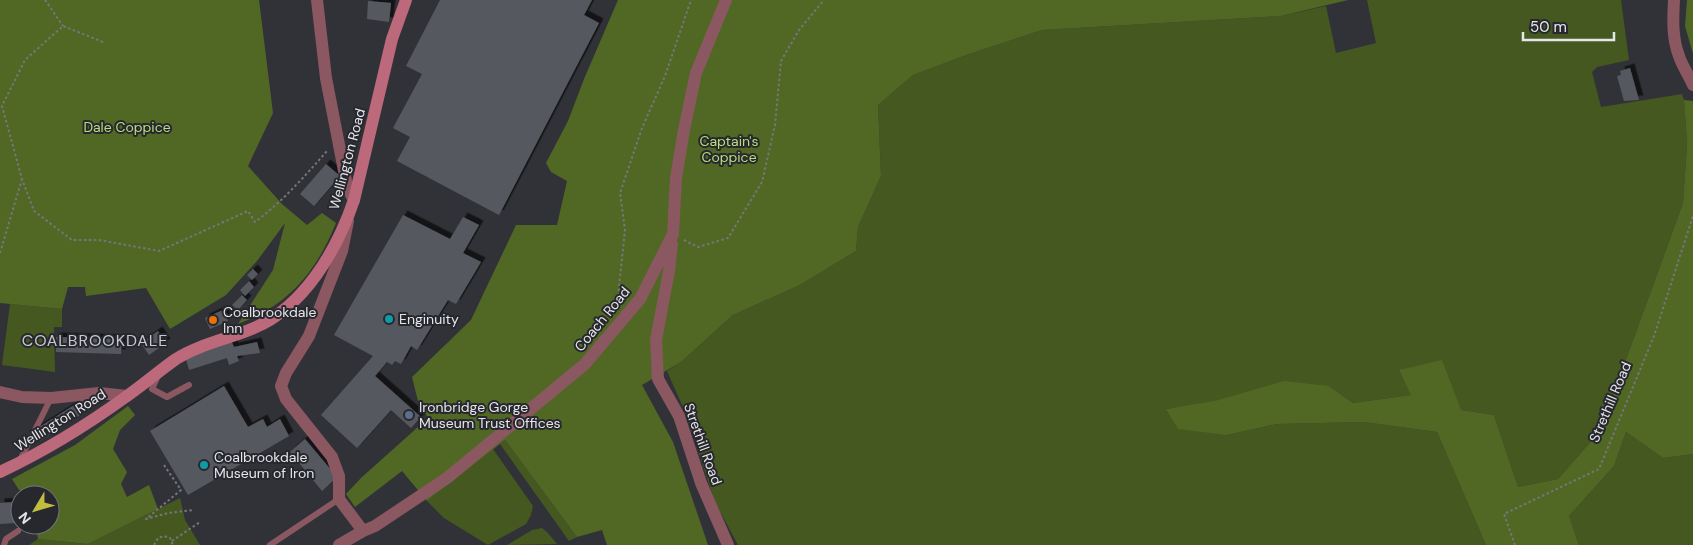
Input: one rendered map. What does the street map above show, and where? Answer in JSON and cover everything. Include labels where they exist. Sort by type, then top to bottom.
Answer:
[{"type":"street","points":[[317,0],[326,78],[337,140],[349,191],[354,200]]},
{"type":"street","name":"Wellington Road","points":[[0,472],[53,444],[127,396],[178,358],[198,348],[267,322],[302,292],[328,256],[354,200],[392,39],[406,0]]},
{"type":"street","name":"Coach Road","points":[[339,545],[375,526],[447,478],[485,448],[585,364],[640,299],[673,234],[676,178],[696,73],[726,0]]},
{"type":"street","points":[[1674,0],[1673,27],[1675,45],[1693,85]]},
{"type":"street","points":[[348,216],[342,251],[309,336],[286,373],[281,386],[286,399],[332,457],[339,476],[339,500],[363,531]]},
{"type":"street","name":"Strethill Road","points":[[673,234],[669,271],[656,340],[658,379],[679,416],[701,483],[728,545]]},
{"type":"street","points":[[0,392],[51,398],[99,393],[127,396]]},
{"type":"lane","points":[[160,370],[152,389],[167,397],[189,384]]},
{"type":"lane","points":[[18,464],[51,398]]},
{"type":"lane","points":[[270,545],[339,500]]},
{"type":"lane","points":[[4,545],[6,539],[12,535]]},
{"type":"path","points":[[45,0],[63,26],[103,42]]},
{"type":"path","points":[[614,330],[625,230],[620,193],[642,128],[665,76],[691,0]]},
{"type":"path","points":[[673,234],[698,247],[728,238],[762,182],[775,126],[781,61],[799,30],[824,0]]},
{"type":"path","points":[[63,26],[25,60],[1,108],[22,179],[34,211],[72,240],[99,240],[159,251],[248,211],[255,222],[302,180],[337,140]]},
{"type":"path","points":[[0,253],[22,179]]},
{"type":"path","name":"Strethill Road","points":[[1515,545],[1504,514],[1599,469],[1654,336],[1693,216]]},
{"type":"path","points":[[164,465],[181,490],[146,519],[168,513],[193,510]]},
{"type":"path","points":[[172,541],[200,522]]},
{"type":"path","points":[[154,545],[161,536],[167,537],[172,541],[173,545]]},
{"type":"green space","name":"Dale Coppice","points":[[0,0],[259,0],[273,113],[248,166],[282,204],[307,225],[322,213],[336,223],[319,257],[299,285],[272,307],[238,324],[273,270],[285,223],[257,261],[226,295],[170,329],[146,288],[86,296],[85,287],[68,287],[62,309],[0,303]]},
{"type":"green space","name":"Captain's Coppice","points":[[618,0],[1348,0],[1281,16],[1042,30],[913,75],[878,105],[881,176],[858,227],[856,251],[800,285],[733,315],[681,362],[642,385],[673,442],[708,545],[607,545],[602,530],[577,537],[505,440],[427,501],[402,471],[355,507],[346,494],[361,478],[428,418],[418,401],[412,377],[471,320],[516,225],[557,225],[567,181],[551,172],[546,163],[568,121]]},
{"type":"green space","points":[[1367,0],[1621,0],[1629,60],[1597,67],[1592,72],[1601,107],[1682,94],[1684,100],[1687,144],[1683,203],[1600,431],[1558,479],[1518,487],[1494,415],[1461,410],[1399,370],[1412,395],[1353,403],[1329,386],[1166,409],[1227,435],[1277,424],[1364,422],[1437,432],[1486,545],[738,545],[715,502],[686,414],[667,371],[681,362],[733,315],[800,285],[856,251],[858,227],[881,176],[878,105],[913,75],[1042,30],[1281,16],[1326,6],[1336,53],[1376,43]]},
{"type":"green space","points":[[1687,0],[1693,0],[1693,54],[1685,26]]},
{"type":"green space","points":[[1684,100],[1693,101],[1693,454],[1663,458],[1626,432],[1614,466],[1569,516],[1579,545],[1486,545],[1437,432],[1364,422],[1277,424],[1227,435],[1178,429],[1166,409],[1215,401],[1284,381],[1329,386],[1353,403],[1411,395],[1399,370],[1442,360],[1461,410],[1494,415],[1518,487],[1558,479],[1600,431],[1683,203],[1687,144]]},
{"type":"green space","points":[[10,304],[62,309],[62,327],[54,327],[55,372],[2,365]]},
{"type":"green space","points":[[128,406],[135,415],[120,430],[113,449],[127,472],[121,484],[127,497],[149,485],[158,509],[88,544],[38,539],[37,535],[60,535],[60,485],[16,485],[12,479],[75,445]]},
{"type":"green space","points":[[1626,432],[1663,458],[1693,454],[1693,545],[1579,545],[1569,516],[1614,466]]},
{"type":"green space","points":[[505,440],[577,537],[569,541],[500,444]]},
{"type":"green space","points":[[493,449],[533,506],[526,524],[488,545],[444,518],[427,501]]},
{"type":"green space","points":[[180,498],[185,520],[200,545],[29,545],[38,539],[88,544]]},
{"type":"green space","points":[[542,528],[557,544],[507,545],[532,530]]},
{"type":"building","points":[[440,0],[592,0],[584,15],[599,23],[499,215],[397,161],[410,137],[393,128],[422,74],[406,66]]},
{"type":"building","points":[[368,1],[391,3],[389,22],[367,19]]},
{"type":"building","points":[[1630,68],[1639,100],[1624,101],[1617,76],[1621,75],[1620,71]]},
{"type":"building","points":[[326,164],[340,176],[314,206],[300,194]]},
{"type":"building","name":"Enginuity","points":[[403,215],[450,239],[463,217],[479,225],[463,253],[481,262],[456,304],[448,300],[417,350],[411,346],[401,364],[395,361],[392,365],[387,362],[375,376],[421,417],[411,428],[391,410],[357,448],[321,415],[373,356],[334,335]]},
{"type":"building","points":[[253,269],[258,274],[252,280],[247,275]]},
{"type":"building","points":[[249,281],[254,287],[245,296],[240,290]]},
{"type":"building","points":[[242,295],[247,300],[238,310],[232,305]]},
{"type":"building","points":[[223,310],[228,321],[210,329],[205,318]]},
{"type":"building","points":[[158,331],[166,343],[149,355],[141,343]]},
{"type":"building","points":[[56,337],[122,339],[121,354],[56,352]]},
{"type":"building","points":[[231,340],[234,347],[257,342],[260,353],[237,356],[239,361],[229,365],[227,358],[189,370],[185,356]]},
{"type":"building","name":"Coalbrookdale Museum of Iron","points":[[224,386],[248,427],[263,419],[267,427],[280,419],[289,436],[188,495],[150,431]]},
{"type":"building","points":[[90,395],[97,404],[40,441],[33,431]]},
{"type":"building","points":[[305,439],[337,477],[322,491],[290,452]]},
{"type":"building","points":[[10,502],[10,523],[0,524],[0,503]]},
{"type":"place","name":"Enginuity","points":[[389,319]]},
{"type":"place","name":"Coalbrookdale Inn","points":[[213,320]]},
{"type":"place","name":"Ironbridge Gorge Museum Trust Offices","points":[[409,415]]},
{"type":"place","name":"Coalbrookdale Museum of Iron","points":[[204,465]]},
{"type":"district","name":"COALBROOKDALE","points":[[95,340]]}]
